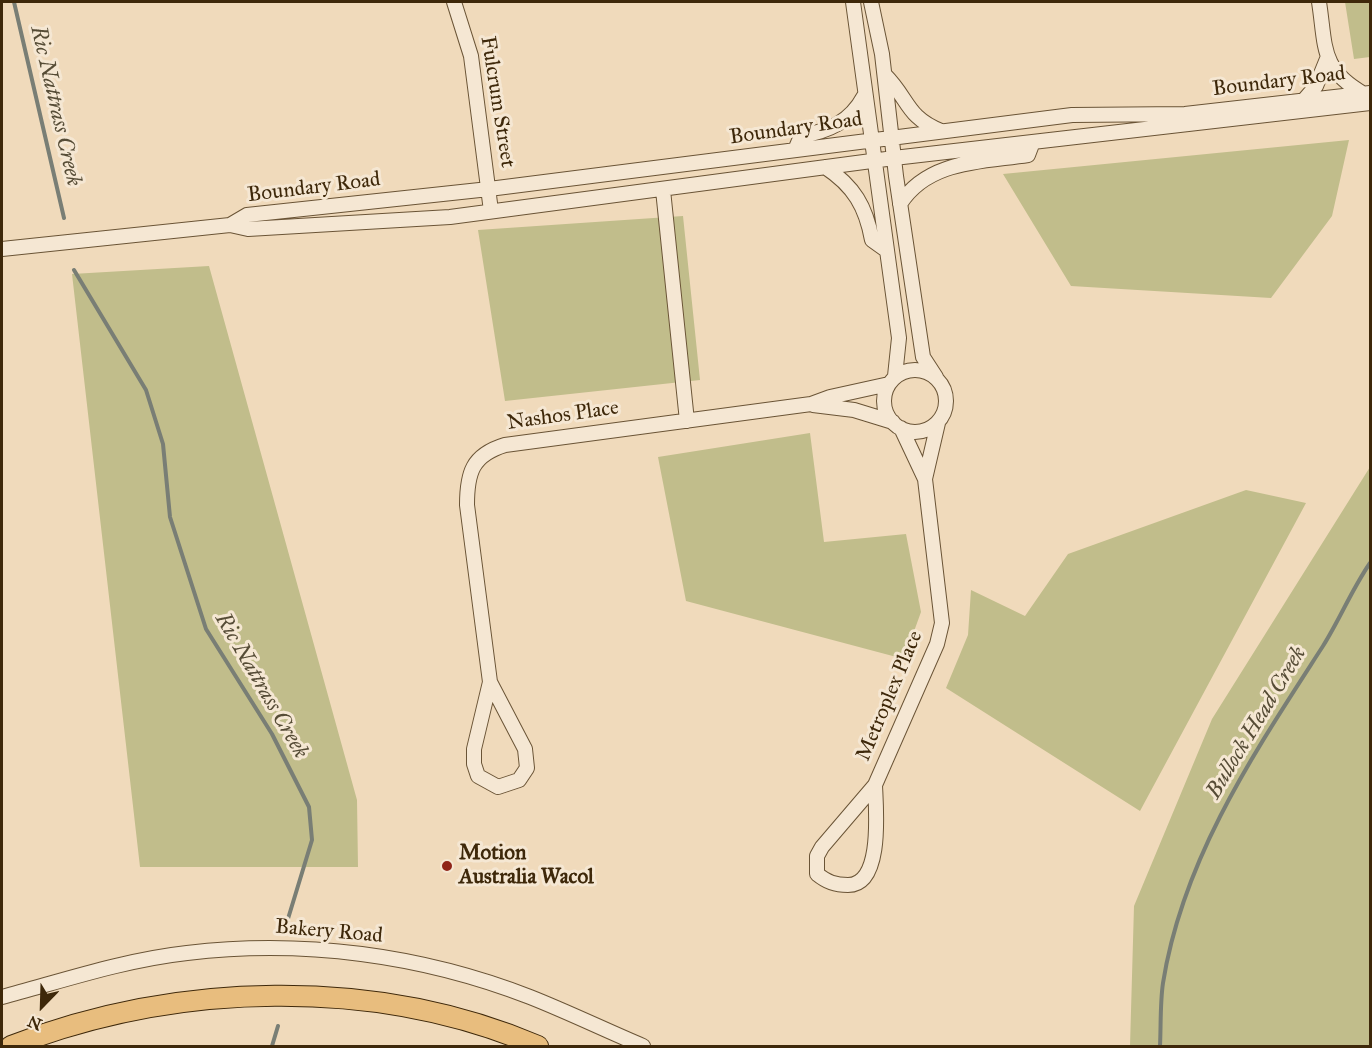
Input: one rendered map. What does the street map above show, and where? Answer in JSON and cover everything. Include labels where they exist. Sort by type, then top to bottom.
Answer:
[{"type":"highway","points":[[11,1047],[79,1023],[120,1013],[184,1002],[272,996],[318,998],[410,1009],[495,1031],[538,1047]]},
{"type":"street","name":"Fulcrum Street","points":[[454,2],[471,56],[491,211]]},
{"type":"street","points":[[853,2],[864,96],[899,338],[892,380],[884,404],[897,425],[920,432],[938,423],[947,405],[946,395],[923,357],[900,204],[885,75],[871,2]]},
{"type":"street","points":[[1319,2],[1327,59],[1344,82],[1368,96]]},
{"type":"street","points":[[1302,101],[1316,86],[1327,59]]},
{"type":"street","points":[[885,75],[898,88],[910,110],[922,123],[941,131]]},
{"type":"street","points":[[795,150],[801,136],[824,132],[847,120],[864,96]]},
{"type":"street","name":"Boundary Road","points":[[230,225],[247,215],[489,189],[1072,115],[1185,114],[1368,96]]},
{"type":"street","name":"Boundary Road","points":[[2,249],[230,225],[260,228],[450,217],[874,160],[1033,142],[1368,96]]},
{"type":"street","points":[[900,204],[907,193],[920,182],[945,167],[1028,155],[1033,142]]},
{"type":"street","points":[[825,167],[841,178],[857,195],[868,216],[872,240],[886,250]]},
{"type":"street","points":[[663,190],[687,421]]},
{"type":"street","points":[[892,380],[916,369],[936,377]]},
{"type":"street","name":"Nashos Place","points":[[490,682],[474,749],[474,764],[478,776],[498,787],[519,780],[527,768],[525,749],[490,682],[467,505],[467,484],[471,470],[489,450],[505,445],[811,404],[892,380]]},
{"type":"street","name":"Nashos Place","points":[[811,404],[854,410],[897,425]]},
{"type":"street","name":"Metroplex Place","points":[[875,785],[876,816],[872,866],[868,876],[855,885],[828,882],[817,874],[817,856],[859,801],[875,785],[938,644],[942,623],[925,479],[938,423]]},
{"type":"street","name":"Metroplex Place","points":[[897,425],[925,479]]},
{"type":"street","name":"Bakery Road","points":[[2,997],[123,965],[186,953],[267,948],[367,953],[449,970],[530,997],[643,1047]]},
{"type":"shaded area","points":[[1345,2],[1370,2],[1370,57],[1354,59]]},
{"type":"shaded area","points":[[1349,140],[1332,216],[1271,298],[1071,286],[1003,174]]},
{"type":"shaded area","points":[[683,216],[700,380],[505,401],[478,230]]},
{"type":"shaded area","points":[[209,266],[357,800],[358,867],[140,867],[72,274]]},
{"type":"shaded area","points":[[810,433],[824,542],[906,534],[921,612],[904,659],[686,601],[658,457]]},
{"type":"shaded area","points":[[1370,467],[1370,1046],[1130,1046],[1134,906],[1212,719]]},
{"type":"shaded area","points":[[1246,490],[1306,503],[1140,811],[946,688],[968,635],[971,590],[1025,616],[1068,554]]},
{"type":"waterway","name":"Ric Nattrass Creek","points":[[14,2],[64,218]]},
{"type":"waterway","name":"Ric Nattrass Creek","points":[[74,270],[146,390],[163,444],[170,517],[206,629],[272,734],[309,807],[312,840],[287,922]]},
{"type":"waterway","name":"Bullock Head Creek","points":[[1160,1046],[1162,991],[1173,937],[1187,892],[1205,848],[1248,765],[1323,646],[1370,563]]},
{"type":"waterway","name":"Ric Nattrass Creek","points":[[272,1046],[278,1026]]},
{"type":"place","name":"Motion Australia Wacol","points":[[447,866]]}]
